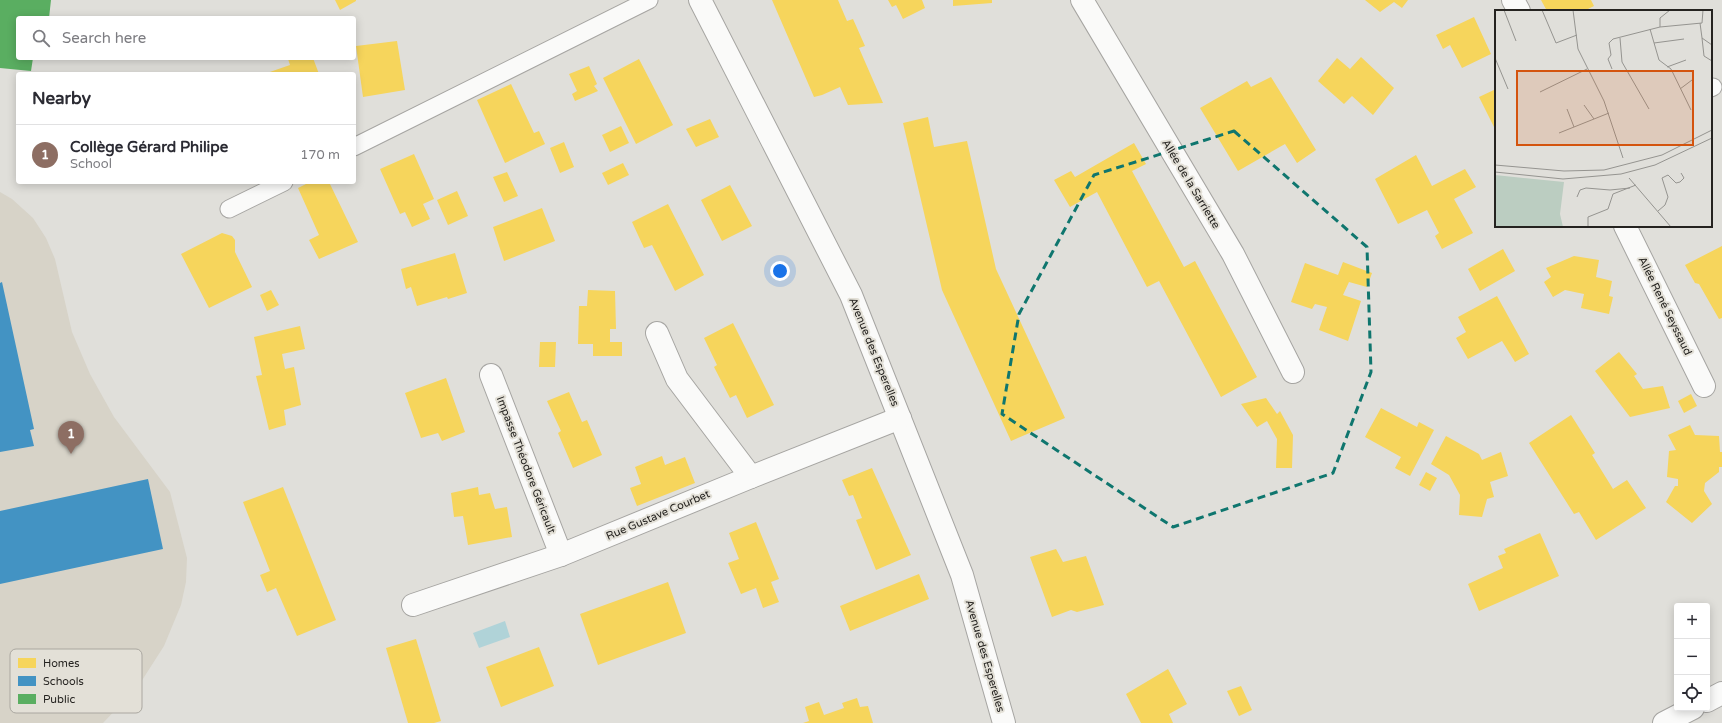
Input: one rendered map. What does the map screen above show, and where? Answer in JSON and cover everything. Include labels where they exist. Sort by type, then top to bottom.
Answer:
[{"type":"main road","name":"Avenue des Esperelles","points":[[700,0],[851,295],[962,575],[1004,723]]},
{"type":"main road","name":"Allée de la Sarriette","points":[[1082,0],[1232,254],[1294,372]]},
{"type":"main road","points":[[1513,0],[1518,10]]},
{"type":"main road","name":"Allée René Seyssaud","points":[[1625,227],[1704,386]]},
{"type":"main road","points":[[657,333],[677,379],[751,477]]},
{"type":"main road","name":"Impasse Théodore Géricault","points":[[491,375],[561,555]]},
{"type":"main road","name":"Rue Gustave Courbet","points":[[413,606],[561,555],[900,418]]},
{"type":"main road","points":[[1710,699],[1722,693]]},
{"type":"main road","points":[[1664,723],[1687,711]]},
{"type":"lane","points":[[356,146],[649,0]]},
{"type":"lane","points":[[230,209],[280,184]]},
{"type":"highlighted area","points":[[1234,131],[1367,247],[1371,372],[1333,473],[1173,527],[1002,414],[1019,314],[1094,175]]},
{"type":"shaded area","points":[[0,192],[12,199],[33,218],[46,238],[55,259],[72,332],[90,374],[114,417],[170,492],[187,558],[186,582],[181,605],[164,646],[142,680],[142,649],[10,649],[10,713],[112,713],[103,723],[0,723]]},
{"type":"water","points":[[505,621],[510,637],[479,648],[473,633]]},
{"type":"building: Homes","points":[[335,0],[356,0],[356,1],[340,10]]},
{"type":"building: Homes","points":[[772,0],[838,0],[847,21],[853,19],[865,46],[859,48],[883,103],[848,105],[840,87],[814,97]]},
{"type":"building: Homes","points":[[888,0],[922,0],[925,8],[903,19],[896,5],[892,7]]},
{"type":"building: Homes","points":[[953,0],[992,0],[992,3],[953,6]]},
{"type":"building: Homes","points":[[1365,0],[1408,0],[1402,8],[1394,2],[1380,12]]},
{"type":"building: Homes","points":[[1541,0],[1591,0],[1594,6],[1586,10],[1546,10]]},
{"type":"building: Homes","points":[[1474,17],[1491,54],[1462,68],[1450,45],[1443,49],[1436,35]]},
{"type":"building: Homes","points":[[397,41],[405,90],[363,97],[356,46]]},
{"type":"building: Homes","points":[[1361,57],[1394,88],[1373,115],[1352,96],[1344,104],[1318,81],[1337,58],[1350,69]]},
{"type":"building: Homes","points":[[639,59],[673,125],[636,144],[603,78]]},
{"type":"building: Homes","points":[[288,60],[314,60],[318,72],[270,72],[290,65]]},
{"type":"building: Homes","points":[[589,66],[597,84],[594,86],[598,91],[575,101],[572,94],[577,91],[569,74]]},
{"type":"building: Homes","points":[[1271,77],[1316,150],[1297,163],[1285,144],[1238,171],[1200,108],[1247,81],[1251,87]]},
{"type":"building: Homes","points":[[511,84],[534,133],[539,131],[545,144],[505,163],[477,100]]},
{"type":"building: Homes","points":[[1495,89],[1495,129],[1479,97]]},
{"type":"building: Homes","points":[[928,117],[934,147],[967,141],[996,269],[1065,418],[1011,441],[942,290],[903,123]]},
{"type":"building: Homes","points":[[710,119],[719,137],[696,147],[686,129]]},
{"type":"building: Homes","points":[[621,126],[629,143],[610,152],[602,135]]},
{"type":"building: Homes","points":[[564,142],[574,167],[560,173],[550,148]]},
{"type":"building: Homes","points":[[1134,143],[1146,164],[1132,171],[1184,267],[1195,261],[1257,377],[1221,397],[1159,281],[1147,287],[1097,192],[1070,207],[1054,180],[1071,171],[1075,177]]},
{"type":"building: Homes","points":[[414,154],[434,199],[423,204],[430,219],[412,227],[405,212],[400,214],[380,169]]},
{"type":"building: Homes","points":[[1416,155],[1432,186],[1465,169],[1476,187],[1454,199],[1473,233],[1442,249],[1435,236],[1439,233],[1427,210],[1398,224],[1375,179]]},
{"type":"building: Homes","points":[[623,163],[629,175],[608,185],[602,173]]},
{"type":"building: Homes","points":[[507,172],[518,196],[504,202],[493,177]]},
{"type":"building: Homes","points":[[306,184],[330,184],[358,242],[319,259],[309,240],[319,235],[298,188]]},
{"type":"building: Homes","points":[[730,185],[752,226],[722,241],[701,200]]},
{"type":"building: Homes","points":[[457,191],[468,216],[448,225],[437,200]]},
{"type":"building: Homes","points":[[668,204],[704,275],[675,291],[652,245],[644,248],[632,222]]},
{"type":"building: Homes","points":[[542,208],[555,241],[504,261],[493,227]]},
{"type":"building: Homes","points":[[222,233],[232,236],[235,240],[235,252],[252,287],[209,308],[181,254]]},
{"type":"building: Homes","points":[[1722,246],[1722,318],[1719,319],[1699,284],[1695,283],[1685,265]]},
{"type":"building: Homes","points":[[1503,249],[1515,271],[1480,291],[1468,269]]},
{"type":"building: Homes","points":[[455,253],[467,293],[417,306],[411,287],[406,289],[401,269]]},
{"type":"building: Homes","points":[[1574,256],[1599,260],[1596,277],[1612,281],[1609,296],[1613,297],[1609,314],[1581,308],[1584,294],[1565,290],[1553,297],[1544,282],[1551,277],[1546,268]]},
{"type":"building: Homes","points":[[1343,262],[1372,273],[1367,287],[1349,282],[1343,295],[1361,301],[1348,341],[1319,330],[1327,307],[1315,304],[1312,309],[1291,302],[1305,263],[1338,275]]},
{"type":"building: Homes","points":[[271,290],[279,305],[267,311],[260,295]]},
{"type":"building: Homes","points":[[588,290],[615,291],[616,329],[610,329],[610,342],[622,342],[622,356],[593,356],[593,344],[578,344],[579,306],[587,306]]},
{"type":"building: Homes","points":[[1497,296],[1529,354],[1515,362],[1502,341],[1468,359],[1456,338],[1466,332],[1458,317]]},
{"type":"building: Homes","points":[[733,323],[774,405],[747,418],[736,395],[730,398],[714,367],[717,365],[704,338]]},
{"type":"building: Homes","points":[[300,326],[305,349],[282,354],[285,369],[294,367],[301,405],[284,410],[286,425],[269,430],[256,376],[262,375],[254,337]]},
{"type":"building: Homes","points":[[540,342],[556,342],[555,367],[539,367]]},
{"type":"building: Homes","points":[[1619,352],[1637,374],[1634,376],[1643,389],[1663,386],[1670,408],[1630,417],[1595,371]]},
{"type":"building: Homes","points":[[446,378],[465,432],[442,441],[438,433],[421,438],[405,393]]},
{"type":"building: Homes","points":[[569,392],[582,422],[587,420],[602,455],[573,468],[558,433],[561,431],[547,401]]},
{"type":"building: Homes","points":[[1691,394],[1697,406],[1684,413],[1678,401]]},
{"type":"building: Homes","points":[[1266,398],[1277,414],[1280,411],[1293,435],[1292,468],[1276,468],[1277,439],[1267,421],[1257,427],[1241,404]]},
{"type":"building: Homes","points":[[1381,408],[1417,427],[1419,422],[1434,430],[1410,476],[1395,468],[1401,457],[1365,437]]},
{"type":"building: Homes","points":[[1571,415],[1595,453],[1592,455],[1613,489],[1627,480],[1646,508],[1596,540],[1579,512],[1574,514],[1529,443]]},
{"type":"building: Homes","points":[[1690,425],[1695,435],[1719,436],[1720,452],[1722,452],[1722,467],[1719,467],[1719,472],[1705,483],[1704,491],[1712,504],[1692,523],[1666,502],[1675,486],[1678,486],[1678,479],[1667,477],[1669,451],[1676,450],[1668,435]]},
{"type":"building: Homes","points":[[1446,436],[1479,454],[1482,460],[1501,452],[1508,476],[1490,482],[1494,497],[1487,499],[1482,517],[1459,515],[1460,495],[1449,475],[1431,464]]},
{"type":"building: Homes","points":[[662,456],[665,465],[685,457],[695,483],[637,506],[630,488],[641,484],[635,467]]},
{"type":"building: Homes","points":[[872,468],[911,555],[876,570],[856,520],[862,518],[853,495],[849,496],[842,480]]},
{"type":"building: Homes","points":[[1426,472],[1437,478],[1430,491],[1419,485]]},
{"type":"building: Homes","points":[[283,487],[336,620],[297,636],[276,588],[267,592],[260,575],[270,571],[243,502]]},
{"type":"building: Homes","points":[[478,487],[479,495],[490,493],[495,509],[507,507],[512,537],[468,545],[463,516],[454,517],[451,493]]},
{"type":"building: Homes","points":[[756,522],[779,579],[771,582],[779,602],[763,608],[756,588],[741,594],[728,563],[739,559],[729,533]]},
{"type":"building: Homes","points":[[1540,533],[1559,576],[1479,611],[1468,584],[1503,568],[1498,556],[1506,553],[1504,549]]},
{"type":"building: Homes","points":[[1056,549],[1063,562],[1086,556],[1104,605],[1077,612],[1071,610],[1052,617],[1030,557]]},
{"type":"building: Homes","points":[[919,574],[929,599],[850,631],[840,606]]},
{"type":"building: Homes","points":[[668,582],[686,633],[598,665],[580,614]]},
{"type":"building: Homes","points":[[416,639],[441,721],[434,723],[408,723],[386,648]]},
{"type":"building: Homes","points":[[539,647],[554,686],[501,707],[486,667]]},
{"type":"building: Homes","points":[[1168,669],[1187,704],[1169,714],[1173,723],[1141,723],[1126,694]]},
{"type":"building: Homes","points":[[1241,686],[1252,710],[1239,716],[1227,691]]},
{"type":"building: Homes","points":[[857,698],[860,707],[868,706],[873,723],[803,723],[809,721],[805,707],[819,702],[824,715],[844,708],[842,703]]},
{"type":"building: Schools","points":[[2,282],[34,429],[30,430],[34,446],[0,452],[0,283]]},
{"type":"building: Schools","points":[[148,479],[163,549],[0,584],[0,511]]},
{"type":"building: Public","points":[[0,0],[51,0],[49,16],[16,16],[16,60],[33,60],[31,71],[0,68]]},
{"type":"place","name":"Collège Gérard Philipe","points":[[71,454]]}]
